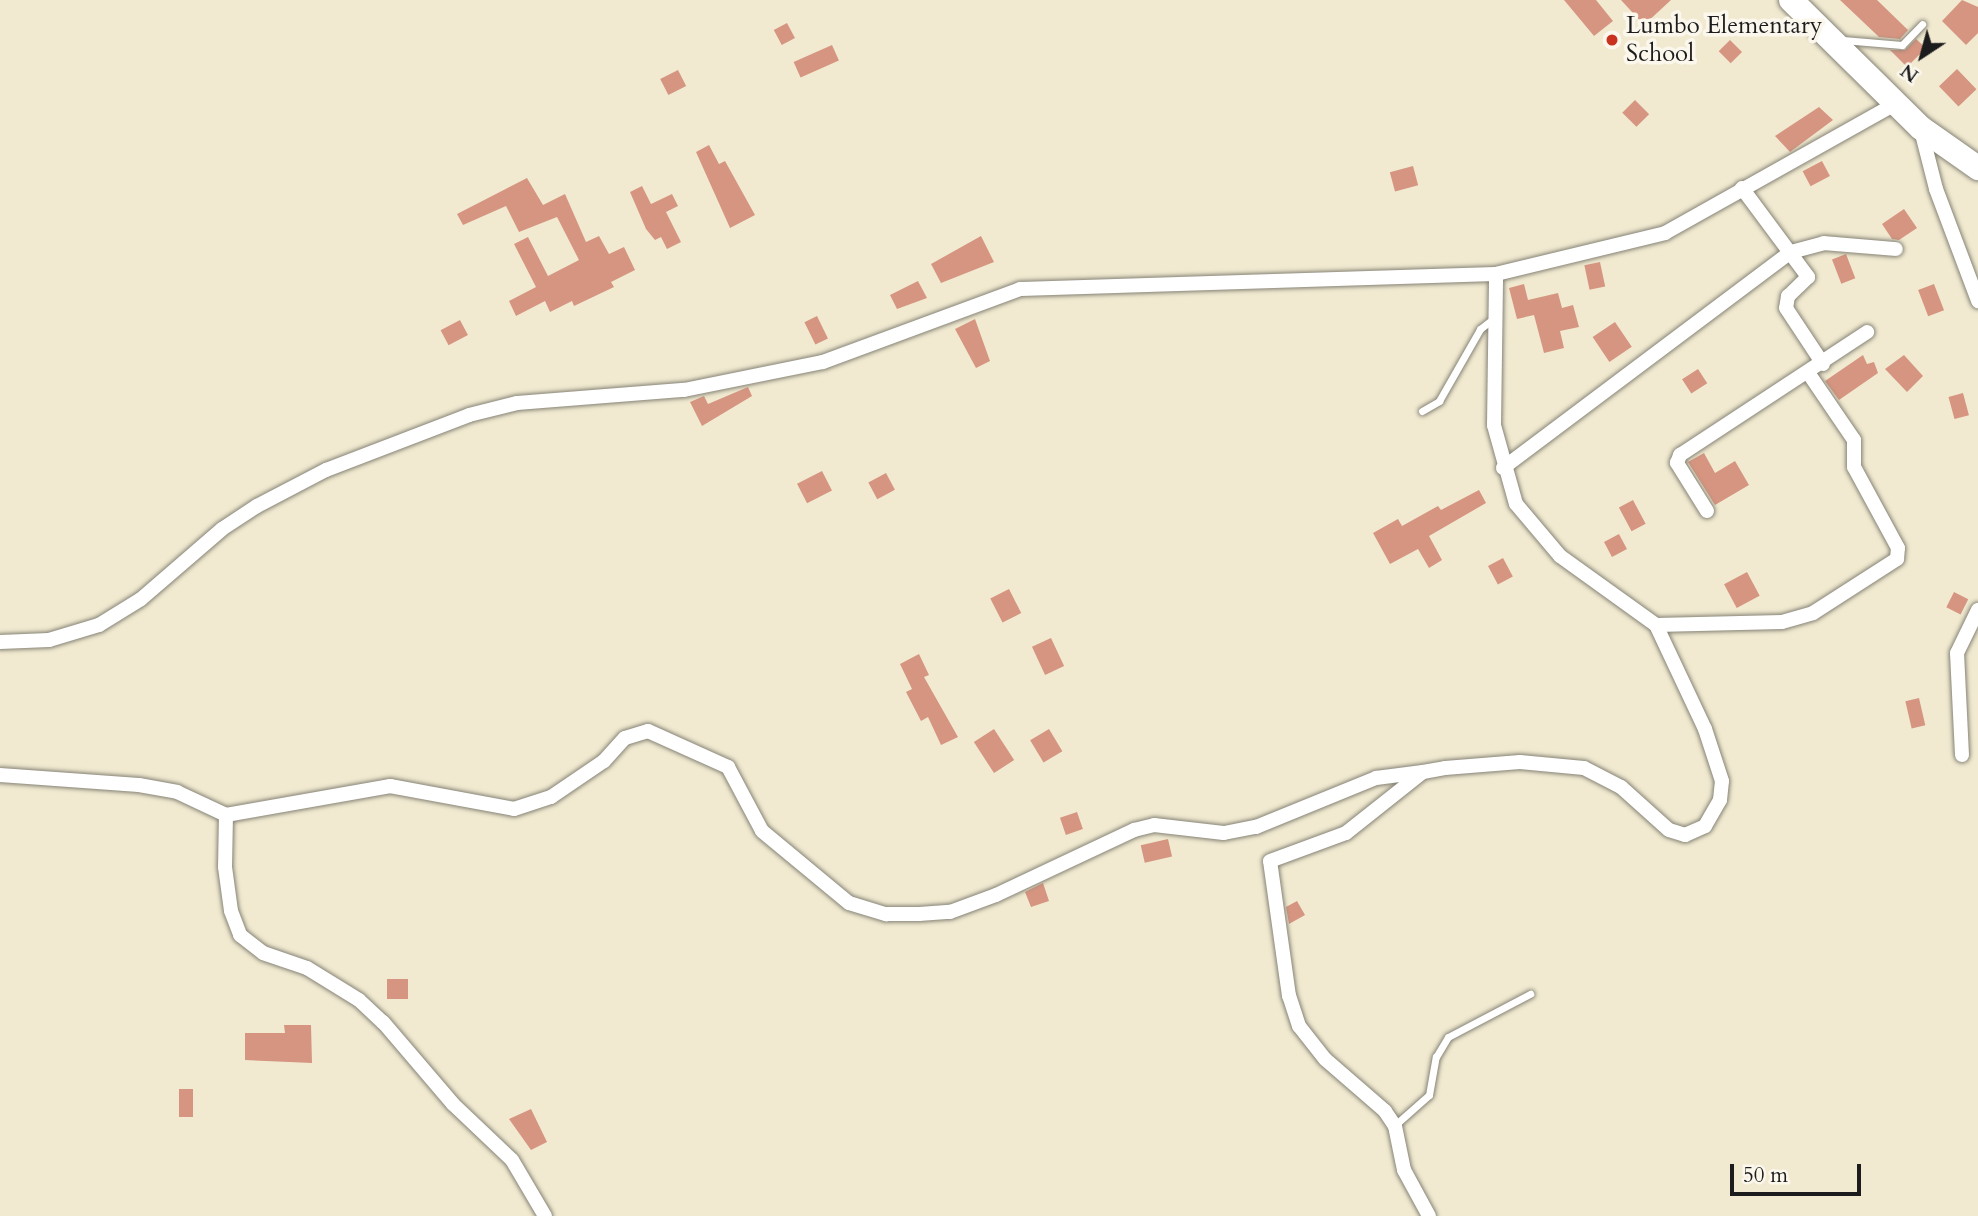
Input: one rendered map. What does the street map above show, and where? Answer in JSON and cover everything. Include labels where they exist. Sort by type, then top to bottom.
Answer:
[{"type":"highway","points":[[1791,0],[1921,128],[1978,168]]},
{"type":"street","points":[[0,642],[49,640],[99,625],[141,599],[222,529],[257,506],[326,470],[469,415],[517,403],[684,390],[823,362],[1020,289],[1496,274],[1665,233],[1696,219],[1742,188],[1895,104]]},
{"type":"street","points":[[1921,128],[1936,189],[1978,301]]},
{"type":"street","points":[[1742,188],[1791,252],[1808,280],[1788,296],[1786,308],[1823,364]]},
{"type":"street","points":[[1503,468],[1791,252],[1824,243],[1896,249]]},
{"type":"street","points":[[0,775],[152,787],[177,792],[226,815],[390,786],[514,809],[551,797],[604,761],[625,738],[648,731],[728,767],[762,831],[849,903],[886,914],[950,912],[996,895],[1135,830],[1154,825],[1224,833],[1256,827],[1376,778],[1520,762],[1584,768],[1621,787],[1669,830],[1685,835],[1706,826],[1720,800],[1722,781],[1705,729],[1656,625],[1560,556],[1516,504],[1503,468],[1494,425],[1496,274]]},
{"type":"street","points":[[1707,511],[1677,463],[1680,455],[1809,374],[1867,332]]},
{"type":"street","points":[[1656,625],[1782,622],[1813,614],[1897,559],[1898,548],[1854,467],[1854,440],[1809,374]]},
{"type":"street","points":[[1962,755],[1957,653],[1978,610]]},
{"type":"street","points":[[1423,772],[1362,823],[1273,858],[1268,868],[1289,996],[1299,1026],[1325,1059],[1375,1098],[1395,1126],[1404,1170],[1429,1216]]},
{"type":"street","points":[[226,815],[225,867],[240,935],[263,953],[307,968],[359,1000],[383,1022],[453,1104],[512,1160],[545,1216]]},
{"type":"lane","points":[[1828,38],[1902,45],[1922,24]]},
{"type":"lane","points":[[1422,411],[1439,401],[1480,329],[1496,317]]},
{"type":"lane","points":[[1395,1126],[1429,1095],[1436,1058],[1448,1037],[1530,994]]},
{"type":"building","points":[[1564,0],[1596,0],[1613,21],[1594,36]]},
{"type":"building","points":[[1621,0],[1671,0],[1644,25]]},
{"type":"building","points":[[1840,0],[1877,0],[1908,30],[1900,39],[1879,37]]},
{"type":"building","points":[[1962,0],[1978,7],[1978,33],[1966,45],[1942,21]]},
{"type":"building","points":[[787,23],[795,38],[782,45],[774,30]]},
{"type":"building","points":[[1916,39],[1926,48],[1907,67],[1890,50],[1905,50]]},
{"type":"building","points":[[1730,40],[1742,52],[1731,63],[1719,51]]},
{"type":"building","points":[[832,45],[839,61],[801,78],[794,62]]},
{"type":"building","points":[[1957,69],[1976,89],[1958,107],[1939,86]]},
{"type":"building","points":[[678,70],[686,86],[668,95],[660,79]]},
{"type":"building","points":[[1635,100],[1649,114],[1636,127],[1622,113]]},
{"type":"building","points":[[1819,107],[1833,120],[1790,152],[1775,136]]},
{"type":"building","points":[[709,145],[719,164],[725,161],[755,215],[730,228],[696,152]]},
{"type":"building","points":[[1822,161],[1830,176],[1811,186],[1803,171]]},
{"type":"building","points":[[1413,166],[1418,185],[1395,192],[1390,172]]},
{"type":"building","points":[[527,178],[543,205],[565,194],[586,242],[599,236],[609,254],[624,247],[635,270],[611,282],[614,287],[574,306],[572,301],[550,312],[545,301],[516,316],[509,301],[536,287],[514,244],[528,237],[548,276],[579,260],[557,217],[519,232],[506,206],[463,225],[457,214]]},
{"type":"building","points":[[642,186],[651,204],[672,194],[678,206],[666,212],[681,242],[667,249],[661,237],[655,240],[646,229],[630,192]]},
{"type":"building","points":[[1904,209],[1917,228],[1899,240],[1892,239],[1882,224]]},
{"type":"building","points":[[981,236],[994,262],[941,283],[931,264]]},
{"type":"building","points":[[1846,254],[1855,278],[1841,284],[1832,259]]},
{"type":"building","points":[[1600,262],[1605,286],[1590,290],[1584,265]]},
{"type":"building","points":[[918,281],[927,298],[897,309],[890,295]]},
{"type":"building","points":[[1524,284],[1528,300],[1558,293],[1562,308],[1573,305],[1579,327],[1560,331],[1564,348],[1544,353],[1534,315],[1517,319],[1509,288]]},
{"type":"building","points":[[1934,284],[1944,310],[1928,316],[1918,290]]},
{"type":"building","points":[[817,316],[828,338],[815,345],[804,322]]},
{"type":"building","points":[[975,319],[990,361],[976,368],[955,329]]},
{"type":"building","points":[[460,320],[468,335],[449,345],[441,330]]},
{"type":"building","points":[[1615,322],[1632,347],[1609,362],[1593,337]]},
{"type":"building","points":[[1863,355],[1867,364],[1874,362],[1878,373],[1839,400],[1825,381]]},
{"type":"building","points":[[1904,355],[1923,376],[1907,392],[1885,369]]},
{"type":"building","points":[[1698,369],[1707,383],[1691,394],[1682,379]]},
{"type":"building","points":[[748,387],[752,396],[702,426],[690,402],[704,396],[708,404]]},
{"type":"building","points":[[1963,393],[1969,415],[1954,419],[1949,397]]},
{"type":"building","points":[[1704,453],[1715,473],[1735,461],[1749,485],[1715,505],[1688,462]]},
{"type":"building","points":[[822,471],[832,491],[807,503],[797,484]]},
{"type":"building","points":[[886,473],[895,490],[877,499],[868,482]]},
{"type":"building","points":[[1479,490],[1486,503],[1429,536],[1442,560],[1429,568],[1418,549],[1390,564],[1373,533],[1398,519],[1402,526],[1438,506],[1441,510]]},
{"type":"building","points":[[1633,500],[1646,524],[1632,531],[1619,508]]},
{"type":"building","points":[[1619,534],[1627,549],[1612,557],[1604,542]]},
{"type":"building","points":[[1503,558],[1513,577],[1498,585],[1488,566]]},
{"type":"building","points":[[1747,572],[1760,596],[1737,608],[1724,584]]},
{"type":"building","points":[[1009,589],[1021,613],[1003,623],[990,599]]},
{"type":"building","points":[[1954,592],[1968,599],[1961,614],[1946,607]]},
{"type":"building","points":[[1051,638],[1064,666],[1045,675],[1032,647]]},
{"type":"building","points":[[919,654],[929,675],[924,677],[958,737],[941,745],[928,717],[921,721],[906,692],[912,689],[900,664]]},
{"type":"building","points":[[1919,698],[1925,725],[1912,728],[1905,701]]},
{"type":"building","points":[[994,729],[1014,760],[994,773],[974,742]]},
{"type":"building","points":[[1049,729],[1062,751],[1044,763],[1030,740]]},
{"type":"building","points":[[1077,812],[1083,829],[1066,835],[1060,818]]},
{"type":"building","points":[[1168,839],[1172,857],[1145,863],[1141,845]]},
{"type":"building","points":[[1043,883],[1049,901],[1031,907],[1025,892]]},
{"type":"building","points":[[1297,901],[1305,915],[1289,924],[1286,907]]},
{"type":"building","points":[[387,979],[408,979],[408,999],[387,999]]},
{"type":"building","points":[[284,1025],[311,1025],[312,1063],[245,1060],[245,1033],[285,1033]]},
{"type":"building","points":[[179,1089],[193,1089],[193,1117],[179,1117]]},
{"type":"building","points":[[531,1109],[547,1142],[531,1150],[509,1119]]},
{"type":"place","name":"Lumbo Elementary School","points":[[1612,40]]}]
